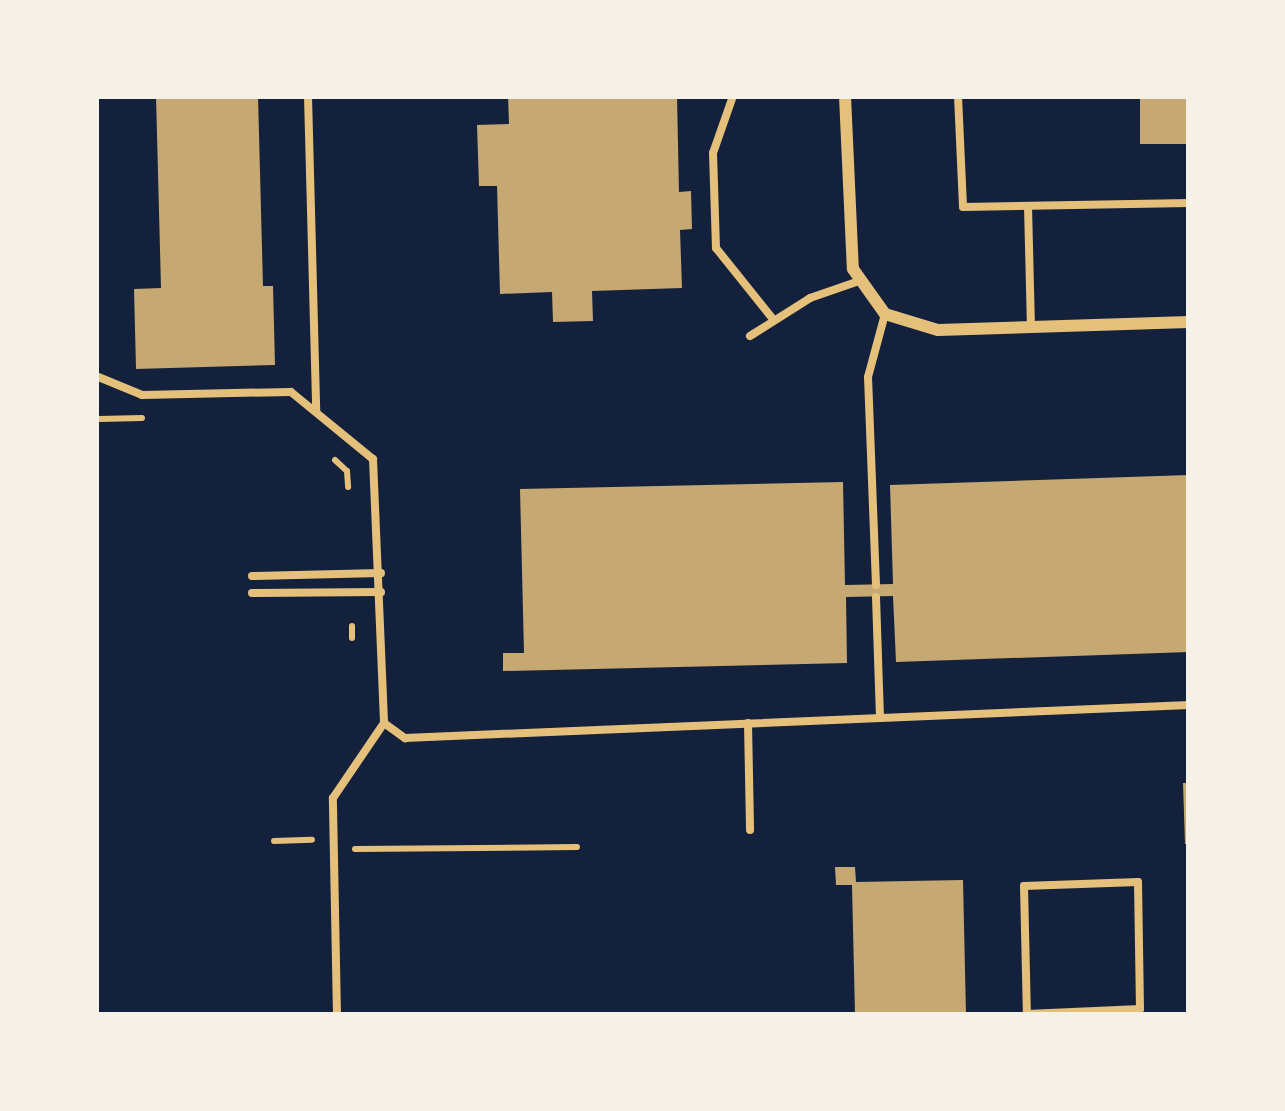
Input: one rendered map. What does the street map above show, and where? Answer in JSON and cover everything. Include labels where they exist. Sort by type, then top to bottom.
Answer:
[{"type":"street","points":[[845,96],[850,249],[859,281],[884,314],[938,330],[1189,322]]},
{"type":"lane","points":[[308,96],[316,412]]},
{"type":"lane","points":[[734,96],[713,153],[716,248],[772,318]]},
{"type":"lane","points":[[958,96],[963,207],[1189,203]]},
{"type":"lane","points":[[1028,206],[1031,328]]},
{"type":"lane","points":[[750,336],[772,318],[859,281]]},
{"type":"lane","points":[[875,585],[868,377],[884,314]]},
{"type":"lane","points":[[96,376],[142,394],[291,392],[374,459],[384,723],[333,798],[337,1015]]},
{"type":"lane","points":[[252,576],[381,573]]},
{"type":"lane","points":[[252,593],[381,592]]},
{"type":"lane","points":[[876,597],[880,718]]},
{"type":"lane","points":[[384,723],[406,738],[1189,705]]},
{"type":"lane","points":[[748,723],[750,830]]},
{"type":"lane","points":[[1138,882],[1140,1009],[1027,1014],[1024,886],[1138,882]]},
{"type":"path","points":[[352,626],[352,638]]},
{"type":"path","points":[[274,841],[577,848]]},
{"type":"building","points":[[156,96],[258,96],[263,286],[273,286],[275,365],[136,369],[134,289],[161,288]]},
{"type":"building","points":[[508,96],[677,96],[679,192],[691,191],[692,229],[680,230],[682,288],[592,291],[593,321],[553,322],[552,292],[500,294],[497,186],[479,186],[477,125],[509,124]]},
{"type":"building","points":[[1140,96],[1189,96],[1189,144],[1140,144]]},
{"type":"building","points":[[1189,475],[1189,652],[896,662],[893,596],[846,597],[847,663],[503,671],[503,653],[524,653],[520,489],[843,482],[845,585],[893,584],[890,485]]},
{"type":"building","points":[[1183,783],[1189,783],[1189,844],[1185,844]]},
{"type":"building","points":[[835,867],[855,867],[856,882],[963,880],[966,1015],[855,1015],[852,885],[836,885]]}]
